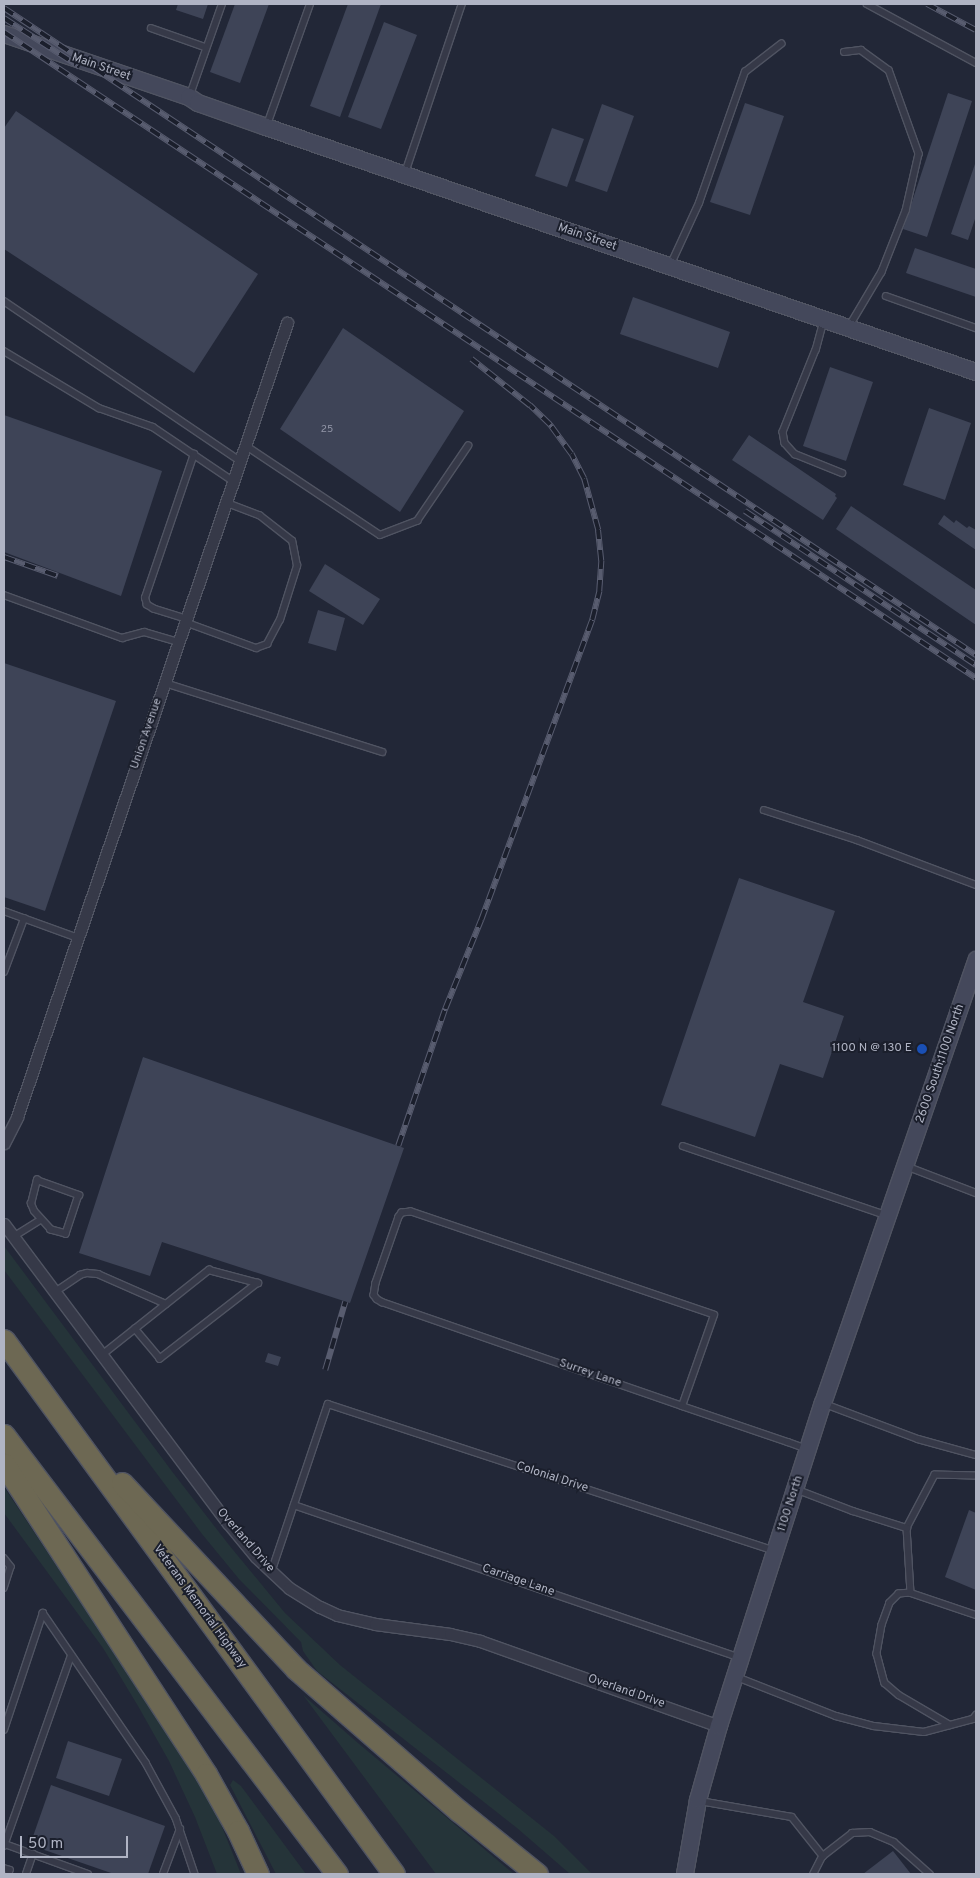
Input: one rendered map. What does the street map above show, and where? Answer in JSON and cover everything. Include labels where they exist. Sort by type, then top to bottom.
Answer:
[{"type":"highway","name":"Veterans Memorial Highway","points":[[4,1340],[394,1874]]},
{"type":"highway","points":[[66,1426],[296,1669],[459,1811],[537,1874]]},
{"type":"highway","points":[[4,1434],[337,1874]]},
{"type":"highway","points":[[4,1464],[206,1774],[238,1831],[258,1874]]},
{"type":"street","name":"Main Street","points":[[4,34],[404,175],[848,328],[976,370]]},
{"type":"street","name":"Main Street","points":[[4,42],[120,82],[187,102],[194,100]]},
{"type":"street","name":"Union Avenue","points":[[4,1143],[17,1116],[287,323]]},
{"type":"street","name":"2600 South;1100 North","points":[[915,1139],[973,981],[976,960]]},
{"type":"street","name":"1100 North","points":[[685,1874],[698,1800],[719,1726],[808,1449],[915,1139]]},
{"type":"street","name":"Overland Drive","points":[[4,1224],[228,1523],[271,1573],[304,1598],[337,1615],[375,1624],[450,1634],[480,1641],[719,1726]]},
{"type":"lane","points":[[194,100],[205,47],[222,4]]},
{"type":"lane","points":[[266,127],[310,4]]},
{"type":"lane","points":[[404,175],[462,4]]},
{"type":"lane","points":[[866,4],[976,63]]},
{"type":"lane","points":[[151,28],[205,47]]},
{"type":"lane","points":[[670,266],[699,203],[745,72],[781,44]]},
{"type":"lane","points":[[844,52],[861,50],[889,70],[919,154],[906,211],[882,272],[848,328]]},
{"type":"lane","points":[[886,296],[976,328]]},
{"type":"lane","points":[[4,301],[240,461]]},
{"type":"lane","points":[[824,319],[816,350],[783,432],[785,443],[795,454],[842,473]]},
{"type":"lane","points":[[4,351],[99,408],[153,427],[233,481]]},
{"type":"lane","points":[[245,445],[380,534],[417,520],[468,446]]},
{"type":"lane","points":[[194,454],[145,598],[147,605],[256,648],[267,644],[280,620],[297,566],[292,541],[260,516],[226,503]]},
{"type":"lane","points":[[4,595],[122,638],[144,632],[178,642]]},
{"type":"lane","points":[[165,683],[382,752]]},
{"type":"lane","points":[[764,810],[857,840],[976,885]]},
{"type":"lane","points":[[4,911],[78,938]]},
{"type":"lane","points":[[4,972],[24,919]]},
{"type":"lane","points":[[683,1146],[888,1216]]},
{"type":"lane","points":[[905,1166],[976,1193]]},
{"type":"lane","points":[[37,1180],[79,1195],[66,1234],[51,1230],[40,1220],[31,1204],[37,1180]]},
{"type":"lane","name":"Surrey Lane","points":[[682,1406],[714,1315],[412,1212],[402,1213],[396,1223],[376,1283],[374,1295],[382,1302],[682,1406],[808,1449]]},
{"type":"lane","points":[[13,1237],[40,1220]]},
{"type":"lane","points":[[102,1355],[134,1329],[209,1270],[258,1283],[160,1359],[134,1329]]},
{"type":"lane","points":[[55,1292],[80,1275],[93,1273],[166,1304]]},
{"type":"lane","points":[[824,1403],[918,1439],[976,1455]]},
{"type":"lane","name":"Colonial Drive","points":[[294,1505],[328,1404],[775,1552]]},
{"type":"lane","points":[[911,1593],[907,1528],[935,1475],[976,1476]]},
{"type":"lane","points":[[796,1489],[853,1512],[907,1528]]},
{"type":"lane","points":[[271,1573],[294,1505]]},
{"type":"lane","name":"Carriage Lane","points":[[294,1505],[741,1657]]},
{"type":"lane","points":[[4,1558],[12,1567],[4,1588]]},
{"type":"lane","points":[[950,1726],[899,1695],[885,1683],[877,1654],[882,1625],[890,1603],[899,1594],[911,1593],[976,1615]]},
{"type":"lane","points":[[4,1730],[43,1613],[146,1763],[176,1818],[195,1874]]},
{"type":"lane","points":[[71,1656],[4,1845],[88,1874]]},
{"type":"lane","points":[[735,1676],[781,1692],[836,1716],[874,1726],[924,1732],[973,1719],[976,1715]]},
{"type":"lane","points":[[698,1800],[792,1817],[823,1856]]},
{"type":"lane","points":[[163,1874],[180,1829]]},
{"type":"lane","points":[[814,1874],[823,1856],[852,1833],[870,1832],[882,1835],[894,1842],[930,1874]]},
{"type":"lane","points":[[26,1874],[33,1854]]},
{"type":"lane","points":[[4,1868],[10,1870],[9,1874]]},
{"type":"shaded area","points":[[4,1246],[174,1474],[285,1613],[340,1665],[554,1836],[592,1874],[570,1874],[517,1828],[317,1671],[303,1651],[301,1642],[239,1579],[202,1534],[4,1270]]},
{"type":"shaded area","points":[[4,1487],[195,1774],[216,1812],[241,1874],[217,1874],[195,1817],[169,1761],[138,1706],[103,1648],[4,1513]]},
{"type":"shaded area","points":[[303,1695],[358,1743],[514,1874],[436,1874]]},
{"type":"shaded area","points":[[233,1780],[241,1786],[306,1874],[276,1874],[230,1785]]},
{"type":"building","points":[[178,4],[208,4],[203,19],[176,10]]},
{"type":"building","points":[[235,4],[269,4],[240,83],[210,72]]},
{"type":"building","points":[[348,4],[381,4],[340,117],[310,106]]},
{"type":"building","points":[[384,22],[417,35],[381,129],[348,117]]},
{"type":"building","points":[[948,93],[972,101],[927,237],[903,229]]},
{"type":"building","points":[[745,103],[784,116],[750,215],[710,202]]},
{"type":"building","points":[[602,104],[634,116],[607,192],[575,181]]},
{"type":"building","points":[[16,111],[258,274],[194,373],[4,249],[4,128]]},
{"type":"building","points":[[552,128],[584,139],[567,187],[535,176]]},
{"type":"building","points":[[976,161],[976,216],[968,240],[951,234]]},
{"type":"building","points":[[915,248],[976,269],[976,297],[906,273]]},
{"type":"building","points":[[633,297],[730,332],[718,368],[620,334]]},
{"type":"building","points":[[343,328],[464,411],[400,512],[280,429]]},
{"type":"building","points":[[830,367],[873,382],[846,461],[803,446]]},
{"type":"building","points":[[929,408],[971,423],[945,500],[903,485]]},
{"type":"building","points":[[4,415],[162,471],[121,596],[4,552]]},
{"type":"building","points":[[749,435],[836,494],[837,498],[823,520],[732,460]]},
{"type":"building","points":[[851,506],[976,590],[976,625],[836,529]]},
{"type":"building","points":[[944,515],[954,523],[956,520],[967,528],[969,526],[976,530],[976,550],[938,524]]},
{"type":"building","points":[[325,564],[380,599],[363,625],[309,591]]},
{"type":"building","points":[[318,610],[345,618],[336,651],[308,643]]},
{"type":"building","points":[[4,663],[116,701],[45,911],[4,897]]},
{"type":"building","points":[[739,878],[835,911],[803,1002],[844,1016],[823,1078],[780,1064],[755,1137],[661,1105]]},
{"type":"building","points":[[143,1057],[404,1148],[350,1303],[162,1242],[150,1276],[79,1253]]},
{"type":"building","points":[[268,1353],[281,1357],[278,1366],[265,1362]]},
{"type":"building","points":[[969,1510],[976,1513],[976,1590],[945,1577]]},
{"type":"building","points":[[68,1741],[122,1759],[109,1796],[56,1778]]},
{"type":"building","points":[[51,1785],[165,1826],[148,1874],[114,1874],[30,1845]]},
{"type":"building","points":[[893,1851],[911,1874],[863,1874]]},
{"type":"railway","points":[[927,4],[976,30]]},
{"type":"railway","points":[[4,8],[976,655]]},
{"type":"railway","points":[[4,18],[80,67]]},
{"type":"railway","points":[[4,32],[976,678]]},
{"type":"railway","points":[[398,1146],[445,1009],[481,920],[592,620],[599,591],[601,561],[598,530],[584,479],[571,454],[550,425],[530,406],[471,359]]},
{"type":"railway","points":[[745,511],[976,665]]},
{"type":"railway","points":[[4,557],[58,576]]},
{"type":"railway","points":[[325,1370],[345,1302]]},
{"type":"place","name":"1100 N @ 130 E","points":[[922,1049]]}]
